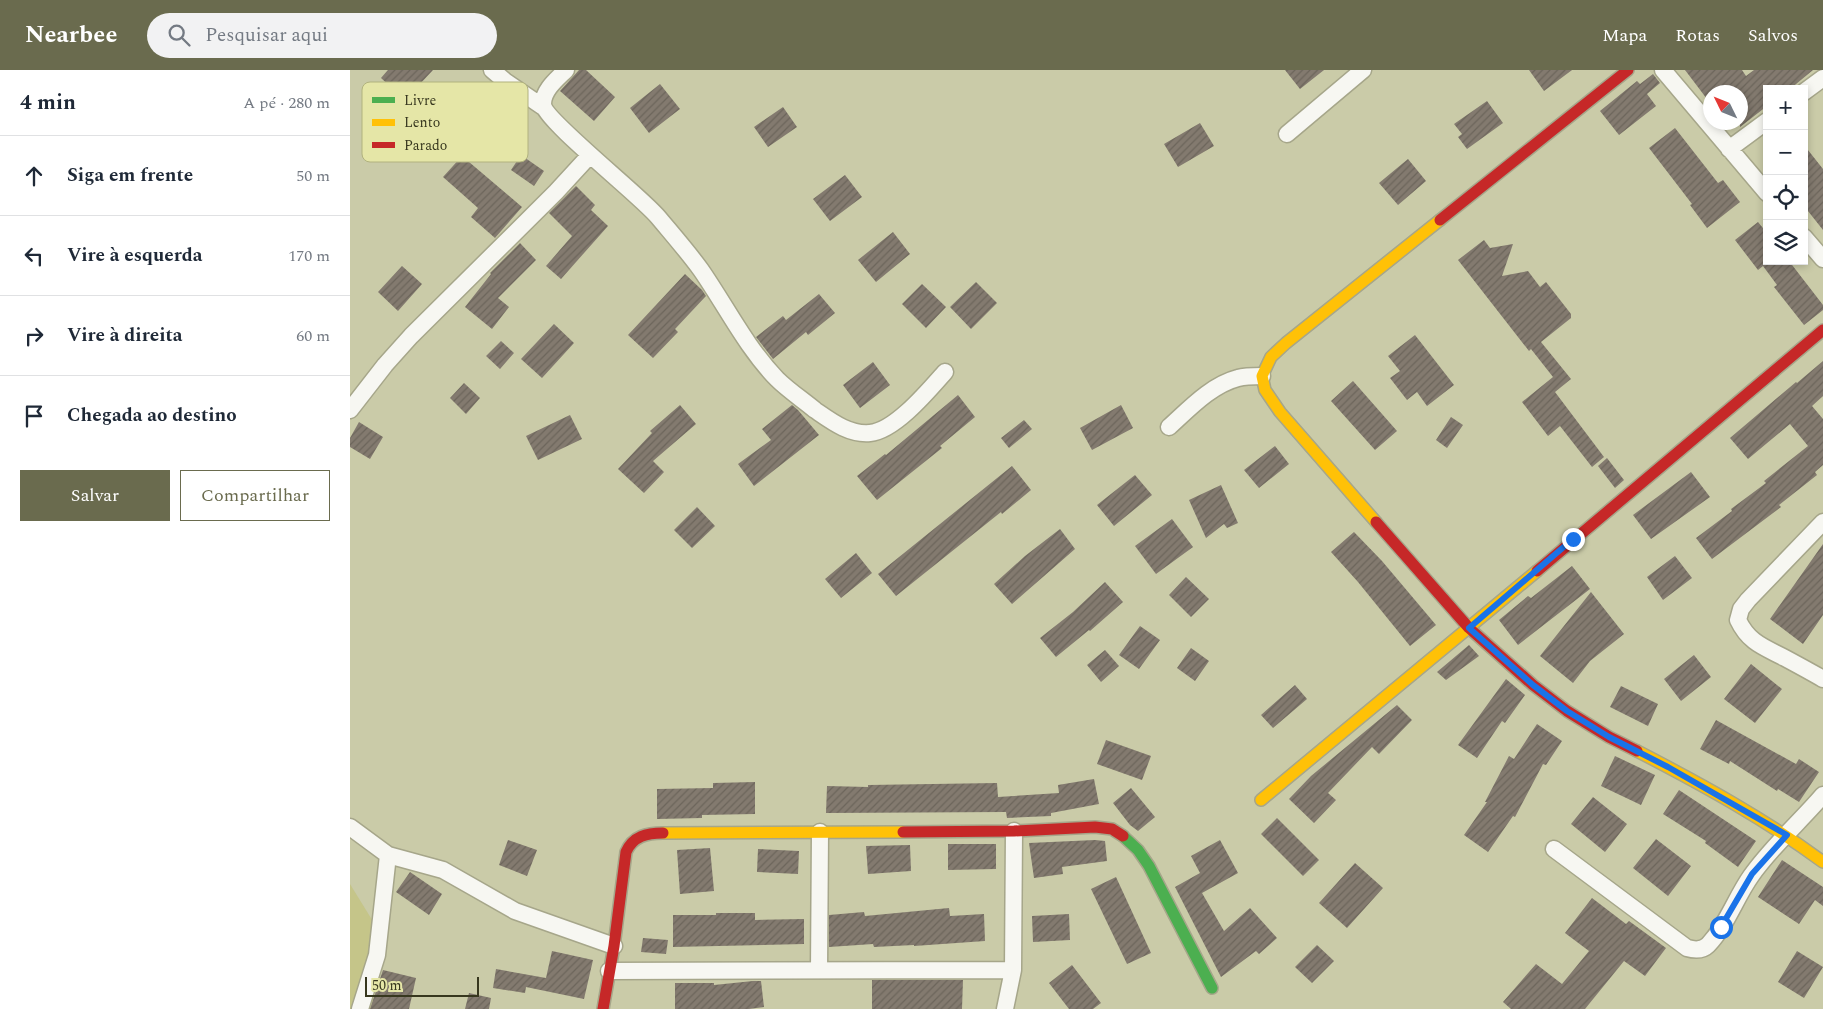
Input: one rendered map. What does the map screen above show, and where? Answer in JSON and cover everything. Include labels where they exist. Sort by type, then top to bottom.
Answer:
[{"type":"street","points":[[492,70],[507,82]]},
{"type":"street","points":[[543,107],[543,98],[547,90],[566,70]]},
{"type":"street","points":[[1287,134],[1362,70]]},
{"type":"street","points":[[1628,70],[1286,343],[1271,357],[1262,376],[1265,390],[1280,412],[1469,628],[1533,685],[1567,711],[1609,737],[1668,767],[1787,835],[1823,862]]},
{"type":"street","points":[[1663,70],[1763,188]]},
{"type":"street","points":[[1808,89],[1823,78]]},
{"type":"street","points":[[528,97],[543,107],[590,155],[620,180],[661,220],[701,269],[750,346],[777,379],[830,421],[850,430],[870,433],[878,430],[892,424],[920,401],[945,372]]},
{"type":"street","points":[[1730,150],[1763,124]]},
{"type":"street","points":[[350,410],[385,365],[411,336],[556,192],[590,155]]},
{"type":"street","points":[[1808,242],[1823,259]]},
{"type":"street","points":[[1260,800],[1469,628],[1823,330]]},
{"type":"street","points":[[1169,427],[1199,400],[1218,388],[1238,378],[1262,376]]},
{"type":"street","points":[[1823,522],[1741,608],[1738,620],[1744,632],[1762,648],[1797,664],[1823,679]]},
{"type":"street","points":[[1554,849],[1687,948],[1697,950],[1708,945],[1721,927],[1752,874],[1823,795]]},
{"type":"street","points":[[350,827],[388,855],[443,870],[515,911],[614,946]]},
{"type":"street","points":[[603,1009],[614,946],[626,849],[639,836],[648,833],[1014,831],[1094,827],[1112,829],[1126,838],[1138,850],[1149,866],[1212,988]]},
{"type":"street","points":[[1005,1009],[1014,970],[1014,831]]},
{"type":"street","points":[[819,970],[820,832]]},
{"type":"street","points":[[360,1009],[377,955],[388,855]]},
{"type":"street","points":[[609,971],[1014,970]]},
{"type":"green space","points":[[350,884],[382,936],[372,1009],[350,1009]]},
{"type":"building","points":[[388,70],[433,70],[422,82],[385,82],[381,78]]},
{"type":"building","points":[[579,70],[586,70],[615,97],[594,121],[560,91]]},
{"type":"building","points":[[1285,70],[1324,70],[1300,89]]},
{"type":"building","points":[[1529,70],[1572,70],[1544,91]]},
{"type":"building","points":[[1685,70],[1742,70],[1746,76],[1754,70],[1813,70],[1795,85],[1763,85],[1763,109],[1748,121],[1748,85],[1703,85],[1703,94]]},
{"type":"building","points":[[1653,74],[1660,83],[1647,94],[1656,106],[1619,135],[1600,111],[1637,81],[1640,84]]},
{"type":"building","points":[[660,84],[680,109],[649,133],[630,108]]},
{"type":"building","points":[[1487,101],[1503,123],[1467,149],[1458,137],[1462,134],[1454,124]]},
{"type":"building","points":[[783,107],[797,127],[768,147],[754,127]]},
{"type":"building","points":[[1200,123],[1214,146],[1178,167],[1164,144]]},
{"type":"building","points":[[1675,128],[1718,183],[1723,180],[1740,202],[1707,228],[1690,205],[1692,204],[1649,148]]},
{"type":"building","points":[[1808,150],[1823,169],[1823,230],[1808,211]]},
{"type":"building","points":[[1408,159],[1426,181],[1398,205],[1379,183]]},
{"type":"building","points":[[528,160],[544,171],[534,186],[511,170],[516,162],[528,162]]},
{"type":"building","points":[[457,162],[469,162],[522,207],[495,238],[471,217],[478,208],[443,177]]},
{"type":"building","points":[[845,175],[862,197],[830,221],[813,199]]},
{"type":"building","points":[[576,186],[595,205],[591,210],[608,226],[561,279],[546,266],[572,236],[549,213]]},
{"type":"building","points":[[1758,222],[1763,228],[1763,265],[1792,265],[1823,305],[1823,310],[1804,325],[1774,287],[1777,285],[1763,266],[1758,270],[1735,240]]},
{"type":"building","points":[[893,232],[910,254],[876,282],[858,260]]},
{"type":"building","points":[[1484,240],[1490,248],[1513,244],[1502,276],[1528,271],[1540,287],[1546,282],[1571,314],[1571,318],[1541,342],[1571,379],[1555,392],[1604,457],[1592,467],[1560,426],[1548,436],[1522,402],[1553,377],[1531,349],[1529,351],[1458,260]]},
{"type":"building","points":[[520,243],[536,260],[498,298],[509,307],[492,329],[465,307],[490,273]]},
{"type":"building","points":[[402,266],[422,284],[398,311],[378,292]]},
{"type":"building","points":[[685,274],[706,296],[675,329],[678,332],[653,358],[628,335]]},
{"type":"building","points":[[976,282],[997,303],[971,329],[950,307]]},
{"type":"building","points":[[922,284],[946,307],[926,328],[902,304]]},
{"type":"building","points":[[819,294],[835,313],[808,335],[806,332],[773,359],[756,337],[783,316],[786,320]]},
{"type":"building","points":[[554,324],[574,343],[542,378],[521,359]]},
{"type":"building","points":[[1415,335],[1454,385],[1427,406],[1417,392],[1407,400],[1390,378],[1400,371],[1388,356]]},
{"type":"building","points":[[501,341],[514,353],[500,369],[486,356]]},
{"type":"building","points":[[1823,361],[1823,396],[1812,406],[1823,419],[1823,465],[1815,472],[1817,475],[1779,505],[1781,507],[1712,559],[1696,538],[1732,511],[1731,509],[1766,483],[1764,481],[1808,446],[1790,424],[1748,459],[1730,438]]},
{"type":"building","points":[[873,362],[890,385],[860,408],[843,385]]},
{"type":"building","points":[[1353,381],[1397,431],[1375,450],[1331,401]]},
{"type":"building","points":[[464,383],[480,398],[466,414],[450,398]]},
{"type":"building","points":[[958,395],[975,417],[940,446],[942,448],[877,500],[857,476],[886,455]]},
{"type":"building","points":[[680,405],[696,424],[653,461],[664,472],[644,493],[618,469],[652,433],[650,431]]},
{"type":"building","points":[[792,405],[819,435],[754,486],[738,464],[771,440],[762,429]]},
{"type":"building","points":[[1121,405],[1133,428],[1092,450],[1080,428]]},
{"type":"building","points":[[570,415],[582,439],[538,460],[526,436]]},
{"type":"building","points":[[1451,417],[1463,425],[1447,448],[1436,440]]},
{"type":"building","points":[[1024,420],[1032,429],[1009,448],[1001,438]]},
{"type":"building","points":[[359,422],[383,437],[370,459],[350,447],[350,438]]},
{"type":"building","points":[[1275,446],[1289,464],[1259,488],[1244,470]]},
{"type":"building","points":[[1607,458],[1624,480],[1615,488],[1598,466]]},
{"type":"building","points":[[1012,466],[1031,490],[896,596],[878,574]]},
{"type":"building","points":[[1691,472],[1710,497],[1651,539],[1633,515]]},
{"type":"building","points":[[1135,475],[1152,495],[1114,526],[1097,505]]},
{"type":"building","points":[[1221,485],[1238,523],[1227,528],[1224,524],[1206,538],[1189,500]]},
{"type":"building","points":[[697,507],[715,526],[692,548],[674,530]]},
{"type":"building","points":[[1172,519],[1193,547],[1156,574],[1135,546]]},
{"type":"building","points":[[1060,529],[1075,549],[1012,604],[994,584],[1025,556]]},
{"type":"building","points":[[1354,532],[1382,561],[1436,625],[1410,646],[1331,552]]},
{"type":"building","points":[[1823,544],[1823,615],[1803,644],[1770,619]]},
{"type":"building","points":[[856,553],[872,573],[841,598],[825,579]]},
{"type":"building","points":[[1675,556],[1692,578],[1663,600],[1647,577]]},
{"type":"building","points":[[1572,566],[1590,589],[1518,645],[1499,620],[1528,596],[1531,598]]},
{"type":"building","points":[[1186,577],[1209,599],[1191,617],[1169,595]]},
{"type":"building","points":[[1105,582],[1123,602],[1056,657],[1040,638],[1073,612]]},
{"type":"building","points":[[1591,592],[1624,634],[1590,661],[1573,683],[1540,656]]},
{"type":"building","points":[[1140,626],[1160,640],[1139,669],[1119,655]]},
{"type":"building","points":[[1469,645],[1479,656],[1446,680],[1437,672]]},
{"type":"building","points":[[1191,648],[1209,661],[1195,681],[1177,668]]},
{"type":"building","points":[[1105,650],[1119,666],[1101,682],[1087,665]]},
{"type":"building","points":[[1694,655],[1711,677],[1681,701],[1664,679]]},
{"type":"building","points":[[1751,664],[1782,689],[1755,723],[1724,699]]},
{"type":"building","points":[[1506,679],[1525,695],[1505,723],[1502,721],[1477,758],[1458,745]]},
{"type":"building","points":[[1295,685],[1307,699],[1273,728],[1261,715]]},
{"type":"building","points":[[1621,686],[1658,704],[1648,726],[1610,707]]},
{"type":"building","points":[[1397,705],[1412,720],[1379,754],[1372,747],[1328,793],[1336,800],[1314,823],[1289,799],[1311,776]]},
{"type":"building","points":[[1716,720],[1796,764],[1799,759],[1819,772],[1799,802],[1778,789],[1777,791],[1730,761],[1729,764],[1700,749]]},
{"type":"building","points":[[1537,724],[1562,741],[1546,765],[1543,764],[1515,817],[1513,816],[1488,852],[1464,835],[1487,802],[1485,802],[1509,756],[1514,759]]},
{"type":"building","points":[[1106,740],[1151,756],[1142,780],[1097,764]]},
{"type":"building","points":[[1615,756],[1655,775],[1641,805],[1601,786]]},
{"type":"building","points":[[1094,779],[1099,804],[1051,813],[1051,816],[1007,818],[1006,812],[826,813],[827,786],[868,787],[868,785],[997,783],[998,797],[1059,793],[1058,785]]},
{"type":"building","points":[[755,782],[755,814],[702,815],[702,818],[657,819],[657,789],[713,788],[713,783]]},
{"type":"building","points":[[1131,788],[1155,817],[1138,831],[1130,825],[1113,803]]},
{"type":"building","points":[[1679,790],[1756,841],[1738,867],[1705,843],[1706,841],[1663,814]]},
{"type":"building","points":[[1593,797],[1627,824],[1605,852],[1571,824]]},
{"type":"building","points":[[1277,818],[1319,860],[1303,876],[1261,834]]},
{"type":"building","points":[[1656,839],[1691,866],[1668,896],[1633,868]]},
{"type":"building","points":[[508,840],[537,850],[527,876],[499,865]]},
{"type":"building","points":[[1220,840],[1238,873],[1202,893],[1224,931],[1250,908],[1277,938],[1259,954],[1256,951],[1221,977],[1175,887],[1200,873],[1191,856]]},
{"type":"building","points":[[1105,841],[1107,861],[1062,867],[1063,874],[1034,878],[1029,843]]},
{"type":"building","points":[[948,844],[996,844],[996,869],[948,870]]},
{"type":"building","points":[[910,845],[911,871],[868,874],[866,846]]},
{"type":"building","points":[[710,848],[714,891],[680,894],[677,850]]},
{"type":"building","points":[[758,849],[799,851],[798,874],[757,872]]},
{"type":"building","points":[[1782,860],[1823,887],[1823,906],[1815,900],[1799,924],[1758,897]]},
{"type":"building","points":[[1355,863],[1383,888],[1347,928],[1319,903]]},
{"type":"building","points":[[410,872],[442,894],[429,915],[396,892]]},
{"type":"building","points":[[1116,877],[1151,953],[1127,964],[1091,889]]},
{"type":"building","points":[[1592,898],[1626,924],[1629,921],[1666,948],[1645,976],[1624,961],[1585,1009],[1511,1009],[1503,1002],[1536,964],[1562,984],[1589,951],[1565,933]]},
{"type":"building","points":[[949,908],[950,916],[984,914],[985,941],[914,946],[874,947],[873,944],[829,947],[829,915],[864,912],[865,916]]},
{"type":"building","points":[[716,913],[755,913],[755,920],[804,919],[804,944],[673,947],[673,915],[716,915]]},
{"type":"building","points":[[1069,914],[1070,940],[1033,942],[1032,916]]},
{"type":"building","points":[[643,938],[668,940],[666,954],[641,952]]},
{"type":"building","points":[[1317,945],[1334,961],[1312,983],[1295,967]]},
{"type":"building","points":[[552,951],[593,960],[584,999],[526,987],[525,993],[493,988],[496,969],[546,978]]},
{"type":"building","points":[[1797,951],[1823,967],[1804,998],[1778,982]]},
{"type":"building","points":[[1072,965],[1101,1003],[1093,1009],[1069,1009],[1049,983]]},
{"type":"building","points":[[383,970],[416,978],[409,1009],[370,1009]]},
{"type":"building","points":[[872,980],[963,980],[962,1009],[872,1009]]},
{"type":"building","points":[[761,981],[764,1007],[749,1009],[675,1009],[675,983],[714,983],[714,985]]},
{"type":"building","points":[[469,993],[491,998],[489,1009],[465,1009]]},
{"type":"traffic: fast","points":[[1123,836],[1138,850],[1149,866],[1212,988]]},
{"type":"traffic: slow","points":[[1376,522],[1280,412],[1265,390],[1262,376],[1271,357],[1286,343],[1440,220]]},
{"type":"traffic: slow","points":[[1261,800],[1537,571]]},
{"type":"traffic: slow","points":[[1637,751],[1732,803],[1778,831],[1823,862]]},
{"type":"traffic: slow","points":[[663,833],[903,832]]},
{"type":"traffic: jam","points":[[1440,220],[1628,70]]},
{"type":"traffic: jam","points":[[1537,571],[1823,330]]},
{"type":"traffic: jam","points":[[1376,522],[1469,628],[1533,685],[1567,711],[1609,737],[1637,751]]},
{"type":"traffic: jam","points":[[903,832],[1014,831],[1095,827],[1112,829],[1123,836]]},
{"type":"traffic: jam","points":[[603,1009],[614,946],[626,852],[632,842],[641,836],[663,833]]},
{"type":"route","points":[[1573,539],[1469,628],[1533,685],[1567,711],[1609,737],[1668,767],[1787,835],[1752,874],[1721,927]]}]
